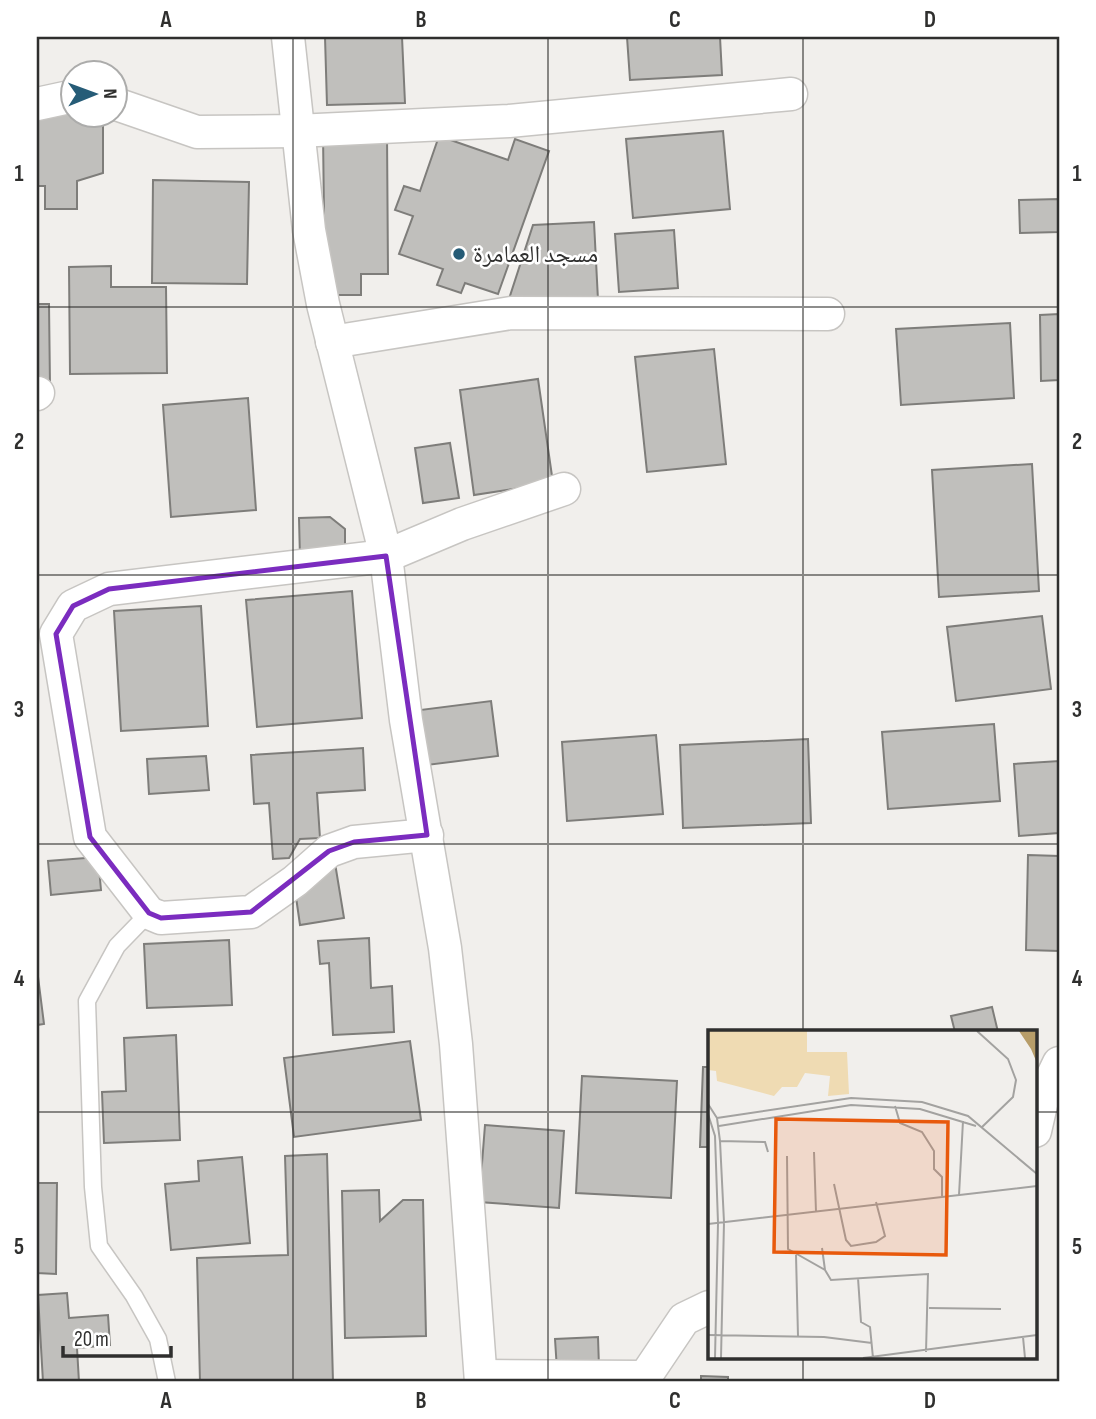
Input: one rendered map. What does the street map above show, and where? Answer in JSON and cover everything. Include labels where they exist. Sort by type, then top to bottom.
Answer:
[{"type":"street","points":[[288,37],[296,131],[309,230],[332,342],[386,556],[407,720],[445,948],[456,1044],[481,1379],[645,1377],[684,1319],[708,1307]]},
{"type":"street","points":[[130,109],[197,132],[296,131],[509,121],[791,94]]},
{"type":"street","points":[[37,104],[60,99]]},
{"type":"street","points":[[332,342],[511,313],[828,314]]},
{"type":"street","points":[[427,835],[354,842],[328,851],[295,881],[251,912],[161,918],[149,913],[90,837],[56,634],[73,606],[109,589],[386,556],[461,524],[564,489]]},
{"type":"street","points":[[1036,1127],[1043,1096],[1059,1063]]},
{"type":"lane","points":[[149,913],[117,946],[87,1001],[93,1187],[99,1246],[134,1296],[158,1339],[167,1382]]},
{"type":"highlighted area","points":[[386,556],[427,835],[354,842],[329,851],[251,912],[161,918],[149,913],[90,837],[56,634],[73,606],[109,589]]},
{"type":"building","points":[[325,37],[402,37],[405,103],[327,105]]},
{"type":"building","points":[[627,37],[720,37],[722,75],[630,80]]},
{"type":"building","points":[[37,112],[60,113],[60,130],[103,130],[103,173],[77,181],[77,209],[45,209],[45,186],[37,186]]},
{"type":"building","points":[[723,131],[730,209],[633,218],[626,139]]},
{"type":"building","points":[[323,134],[387,134],[388,274],[361,274],[361,295],[325,295]]},
{"type":"building","points":[[439,136],[508,160],[515,139],[549,151],[498,294],[465,283],[461,293],[437,285],[443,269],[399,254],[413,216],[395,210],[404,186],[420,191]]},
{"type":"building","points":[[153,180],[249,182],[247,284],[152,283]]},
{"type":"building","points":[[1059,199],[1059,232],[1020,233],[1019,200]]},
{"type":"building","points":[[594,222],[598,300],[507,305],[533,225]]},
{"type":"building","points":[[674,230],[678,288],[619,292],[615,234]]},
{"type":"building","points":[[111,266],[111,287],[166,287],[167,373],[70,374],[69,267]]},
{"type":"building","points":[[37,304],[49,304],[50,386],[37,386]]},
{"type":"building","points":[[1059,314],[1059,380],[1041,381],[1040,315]]},
{"type":"building","points":[[1010,323],[1014,398],[901,405],[896,329]]},
{"type":"building","points":[[714,349],[726,464],[647,472],[635,357]]},
{"type":"building","points":[[538,379],[553,483],[474,495],[460,390]]},
{"type":"building","points":[[248,398],[256,510],[171,517],[163,405]]},
{"type":"building","points":[[450,443],[459,498],[423,503],[415,448]]},
{"type":"building","points":[[1032,464],[1039,591],[939,597],[932,470]]},
{"type":"building","points":[[330,517],[345,529],[345,557],[300,558],[299,518]]},
{"type":"building","points":[[352,591],[362,718],[257,727],[246,600]]},
{"type":"building","points":[[201,606],[208,726],[121,731],[114,611]]},
{"type":"building","points":[[1042,616],[1051,689],[956,701],[947,627]]},
{"type":"building","points":[[491,701],[498,756],[427,765],[420,710]]},
{"type":"building","points":[[994,724],[1000,801],[888,809],[882,732]]},
{"type":"building","points":[[656,735],[663,814],[567,821],[562,742]]},
{"type":"building","points":[[808,739],[811,823],[683,828],[680,745]]},
{"type":"building","points":[[363,748],[365,790],[317,793],[320,838],[300,839],[289,858],[273,859],[269,803],[254,804],[251,755]]},
{"type":"building","points":[[206,756],[209,790],[149,794],[147,759]]},
{"type":"building","points":[[1059,761],[1059,833],[1019,836],[1014,764]]},
{"type":"building","points":[[1028,855],[1059,856],[1059,951],[1026,950]]},
{"type":"building","points":[[98,857],[101,890],[51,895],[48,861]]},
{"type":"building","points":[[334,857],[344,918],[300,925],[296,897]]},
{"type":"building","points":[[369,938],[371,988],[392,986],[394,1032],[333,1035],[329,963],[320,964],[318,941]]},
{"type":"building","points":[[229,940],[232,1005],[147,1008],[144,944]]},
{"type":"building","points":[[37,969],[44,1024],[37,1025]]},
{"type":"building","points":[[992,1007],[998,1030],[954,1030],[951,1016]]},
{"type":"building","points":[[176,1035],[180,1140],[104,1143],[102,1092],[126,1091],[124,1038]]},
{"type":"building","points":[[410,1041],[421,1120],[294,1137],[284,1058]]},
{"type":"building","points":[[703,1067],[708,1067],[708,1147],[700,1147]]},
{"type":"building","points":[[582,1076],[677,1081],[671,1198],[576,1193]]},
{"type":"building","points":[[485,1125],[564,1131],[559,1208],[479,1202]]},
{"type":"building","points":[[327,1154],[333,1382],[200,1382],[197,1258],[288,1255],[285,1156]]},
{"type":"building","points":[[242,1157],[250,1243],[171,1250],[165,1184],[199,1181],[198,1161]]},
{"type":"building","points":[[37,1183],[57,1183],[56,1274],[37,1273]]},
{"type":"building","points":[[379,1190],[380,1221],[403,1200],[423,1200],[426,1336],[345,1338],[342,1191]]},
{"type":"building","points":[[67,1293],[69,1318],[108,1315],[110,1345],[77,1348],[79,1382],[43,1382],[38,1295]]},
{"type":"building","points":[[598,1337],[599,1367],[557,1370],[555,1339]]},
{"type":"building","points":[[701,1376],[728,1377],[728,1382],[701,1382]]},
{"type":"place","name":"مسجد العمامرة","points":[[459,254]]}]
